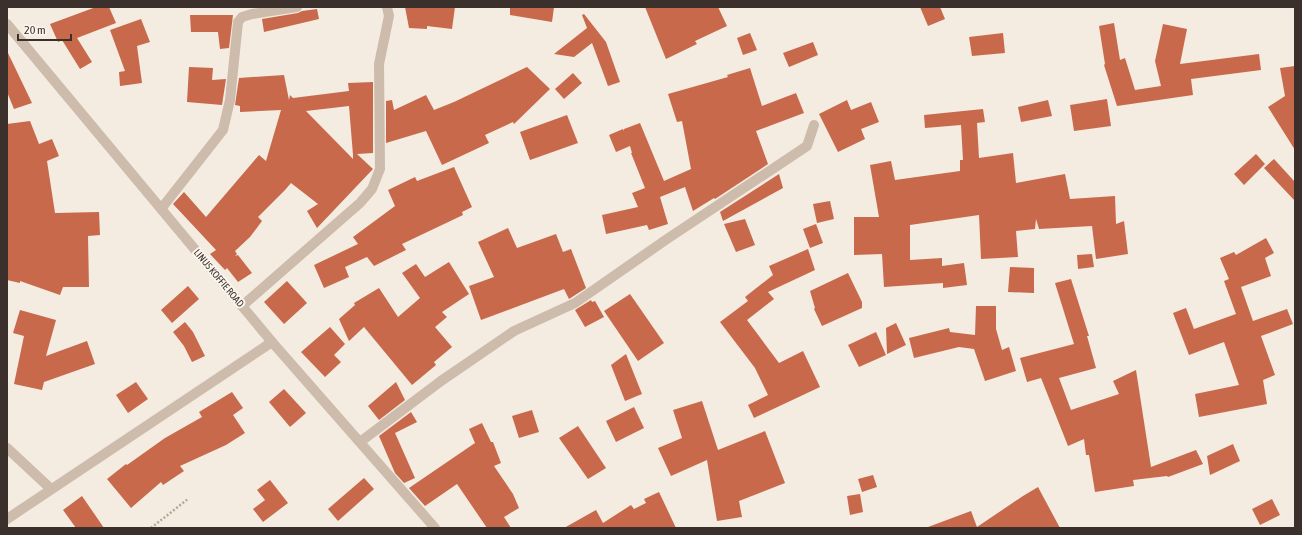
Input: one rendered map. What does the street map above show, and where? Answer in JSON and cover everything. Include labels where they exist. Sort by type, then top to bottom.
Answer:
[{"type":"street","points":[[161,209],[223,130],[230,100],[238,22],[242,17],[252,14],[297,7]]},
{"type":"street","points":[[242,306],[360,203],[372,189],[380,169],[380,64],[389,16],[387,7]]},
{"type":"street","name":"LINUS KOFFIE ROAD","points":[[7,24],[272,342],[435,528]]},
{"type":"street","points":[[360,442],[441,381],[514,331],[575,303],[667,239],[807,146],[814,125]]},
{"type":"street","points":[[7,519],[272,342]]},
{"type":"street","points":[[7,448],[51,489]]},
{"type":"path","points":[[151,528],[188,499]]},
{"type":"building","points":[[96,7],[109,7],[116,23],[77,38],[92,62],[80,69],[62,40],[58,42],[50,24]]},
{"type":"building","points":[[405,7],[455,7],[452,29],[427,26],[427,29],[409,28]]},
{"type":"building","points":[[510,7],[554,7],[552,22],[510,15]]},
{"type":"building","points":[[645,7],[718,7],[727,26],[695,41],[697,44],[666,59]]},
{"type":"building","points":[[920,7],[940,7],[945,19],[928,26]]},
{"type":"building","points":[[317,9],[319,19],[264,32],[262,19]]},
{"type":"building","points":[[584,14],[606,42],[620,82],[608,86],[592,43],[574,57],[554,54],[587,28],[582,15]]},
{"type":"building","points":[[190,15],[233,15],[229,48],[220,49],[218,32],[191,32]]},
{"type":"building","points":[[141,19],[150,42],[137,46],[142,83],[120,86],[119,72],[125,71],[110,30]]},
{"type":"building","points":[[1114,23],[1120,60],[1125,58],[1135,90],[1161,86],[1155,61],[1163,24],[1187,29],[1180,64],[1259,54],[1261,70],[1191,79],[1193,95],[1117,106],[1104,65],[1099,26]]},
{"type":"building","points":[[750,33],[757,50],[743,55],[737,38]]},
{"type":"building","points":[[1003,33],[1005,53],[972,56],[969,37]]},
{"type":"building","points":[[813,42],[818,55],[789,67],[783,53]]},
{"type":"building","points":[[7,51],[32,103],[14,109],[7,92]]},
{"type":"building","points":[[1295,66],[1295,150],[1268,107],[1285,96],[1280,68]]},
{"type":"building","points":[[189,67],[213,68],[212,80],[226,79],[222,105],[187,102]]},
{"type":"building","points":[[527,67],[550,89],[514,124],[513,122],[485,135],[489,143],[442,165],[426,131],[386,143],[386,101],[392,100],[394,110],[426,95],[434,110]]},
{"type":"building","points":[[750,68],[762,106],[796,93],[804,113],[756,131],[768,164],[715,199],[714,198],[693,211],[685,187],[660,197],[668,224],[649,230],[647,225],[606,234],[602,215],[638,207],[632,193],[645,188],[631,153],[630,146],[616,152],[609,135],[623,129],[624,131],[624,129],[640,123],[664,181],[691,169],[682,121],[677,122],[668,94],[728,77],[727,75]]},
{"type":"building","points":[[573,73],[582,83],[564,99],[555,89]]},
{"type":"building","points":[[284,75],[289,100],[290,95],[293,98],[349,91],[348,83],[373,82],[373,153],[357,154],[373,169],[317,228],[307,211],[318,204],[291,183],[258,217],[262,221],[250,237],[235,251],[237,254],[235,256],[238,255],[252,273],[238,282],[227,268],[225,270],[210,254],[216,250],[173,204],[184,192],[206,217],[259,155],[266,161],[281,110],[240,112],[240,106],[235,105],[239,78]],"holes":[[[349,106],[353,159],[306,111]]]},
{"type":"building","points":[[1107,99],[1111,126],[1074,131],[1070,105]]},
{"type":"building","points":[[847,100],[851,110],[871,102],[879,122],[861,129],[865,139],[838,152],[819,114]]},
{"type":"building","points":[[1048,100],[1052,116],[1021,122],[1018,107]]},
{"type":"building","points":[[983,109],[985,122],[977,123],[979,158],[1013,153],[1016,183],[1065,174],[1070,199],[1115,196],[1116,224],[1124,221],[1128,254],[1096,259],[1092,226],[1039,229],[1036,219],[1035,229],[1016,231],[1018,257],[981,259],[979,215],[910,225],[910,260],[942,258],[942,266],[964,263],[967,285],[943,288],[943,283],[884,287],[882,254],[854,255],[854,217],[879,217],[870,165],[891,161],[895,180],[960,171],[960,160],[963,160],[961,125],[925,128],[924,115]]},
{"type":"building","points":[[567,115],[578,143],[530,160],[520,132]]},
{"type":"building","points":[[30,121],[39,144],[52,139],[59,156],[47,161],[55,213],[99,212],[100,235],[88,236],[89,287],[63,287],[60,295],[20,281],[20,283],[7,280],[7,124]]},
{"type":"building","points":[[1256,154],[1265,164],[1244,185],[1234,174]]},
{"type":"building","points":[[1274,159],[1295,182],[1295,201],[1264,168]]},
{"type":"building","points":[[454,167],[472,207],[462,212],[463,215],[402,244],[406,250],[374,266],[367,257],[345,267],[349,277],[324,288],[314,265],[358,244],[353,237],[395,206],[388,190],[415,177],[417,181]]},
{"type":"building","points":[[779,174],[783,188],[723,221],[720,212]]},
{"type":"building","points":[[830,201],[834,219],[817,223],[813,204]]},
{"type":"building","points":[[745,219],[755,245],[736,252],[724,224]]},
{"type":"building","points":[[816,224],[823,243],[810,248],[803,229]]},
{"type":"building","points":[[508,228],[517,248],[556,234],[563,252],[571,249],[586,288],[569,299],[564,289],[481,320],[469,286],[494,277],[478,242]]},
{"type":"building","points":[[1266,238],[1274,253],[1265,258],[1271,276],[1241,287],[1253,321],[1287,309],[1293,324],[1261,336],[1275,375],[1263,380],[1267,404],[1199,417],[1195,394],[1239,385],[1224,342],[1189,355],[1173,313],[1186,308],[1194,329],[1236,314],[1224,281],[1229,279],[1220,258],[1234,252],[1236,255]]},
{"type":"building","points":[[808,249],[815,270],[768,292],[774,299],[747,320],[779,363],[803,351],[820,387],[754,418],[748,405],[768,395],[755,368],[720,322],[748,301],[745,297],[773,275],[769,266]]},
{"type":"building","points":[[1092,254],[1094,267],[1078,269],[1077,255]]},
{"type":"building","points":[[449,262],[469,294],[442,312],[447,317],[435,327],[452,347],[434,362],[436,365],[412,385],[364,327],[349,341],[339,319],[355,305],[354,303],[379,288],[398,317],[420,298],[402,273],[416,264],[425,277]]},
{"type":"building","points":[[1010,267],[1034,268],[1034,293],[1008,292]]},
{"type":"building","points":[[848,273],[862,302],[862,308],[822,326],[814,309],[810,291]]},
{"type":"building","points":[[1071,279],[1089,336],[1087,336],[1096,368],[1059,378],[1071,410],[1119,394],[1113,381],[1136,370],[1151,467],[1196,450],[1203,464],[1168,477],[1133,480],[1134,486],[1095,492],[1089,455],[1086,455],[1084,439],[1068,446],[1041,378],[1027,382],[1020,358],[1074,344],[1055,283]]},
{"type":"building","points":[[287,281],[307,303],[284,324],[264,302]]},
{"type":"building","points":[[188,286],[199,299],[172,323],[161,310]]},
{"type":"building","points":[[630,294],[664,343],[638,361],[604,311]]},
{"type":"building","points":[[591,300],[592,302],[595,301],[604,317],[585,327],[575,310]]},
{"type":"building","points":[[976,306],[996,306],[996,329],[1002,350],[1009,347],[1016,371],[985,381],[974,349],[959,347],[914,358],[909,338],[949,328],[950,332],[975,335]]},
{"type":"building","points":[[20,310],[56,320],[46,356],[87,341],[95,364],[44,382],[42,390],[14,384],[24,336],[13,333]]},
{"type":"building","points":[[185,322],[193,332],[205,356],[192,362],[184,346],[173,332]]},
{"type":"building","points":[[896,323],[906,345],[887,354],[886,328]]},
{"type":"building","points":[[330,327],[345,344],[334,355],[341,362],[325,377],[301,352]]},
{"type":"building","points":[[876,332],[886,355],[859,367],[848,345]]},
{"type":"building","points":[[626,354],[642,394],[625,401],[611,365]]},
{"type":"building","points":[[136,382],[148,399],[128,413],[116,395]]},
{"type":"building","points":[[396,382],[405,400],[379,420],[368,406]]},
{"type":"building","points":[[284,389],[306,413],[290,427],[269,402]]},
{"type":"building","points":[[232,392],[243,408],[233,415],[245,433],[226,445],[180,466],[184,471],[163,485],[161,482],[131,508],[107,479],[126,464],[127,465],[165,438],[202,417],[199,412]]},
{"type":"building","points":[[702,401],[718,450],[765,431],[785,483],[739,501],[742,517],[717,521],[707,460],[671,476],[658,448],[682,438],[673,410]]},
{"type":"building","points":[[634,407],[644,428],[616,442],[606,421]]},
{"type":"building","points":[[532,410],[539,432],[519,438],[512,416]]},
{"type":"building","points":[[411,412],[417,422],[395,433],[415,478],[404,483],[395,473],[379,436]]},
{"type":"building","points":[[482,423],[491,442],[493,442],[501,463],[494,466],[513,494],[519,508],[504,517],[511,528],[487,528],[457,484],[425,506],[409,488],[475,443],[469,429]]},
{"type":"building","points":[[578,426],[606,468],[588,479],[559,438]]},
{"type":"building","points":[[1233,444],[1240,461],[1210,475],[1207,456]]},
{"type":"building","points":[[873,475],[877,487],[862,492],[858,479]]},
{"type":"building","points":[[364,478],[374,489],[338,521],[328,509]]},
{"type":"building","points":[[270,480],[288,503],[263,522],[253,509],[265,500],[257,490]]},
{"type":"building","points":[[1038,487],[1060,528],[928,528],[971,511],[977,527]]},
{"type":"building","points":[[659,492],[676,528],[564,528],[596,510],[603,523],[631,505],[634,509],[646,503],[644,499]]},
{"type":"building","points":[[860,494],[863,512],[850,515],[847,496]]},
{"type":"building","points":[[82,496],[104,528],[76,528],[63,510]]},
{"type":"building","points":[[1272,499],[1280,515],[1260,525],[1252,509]]}]
